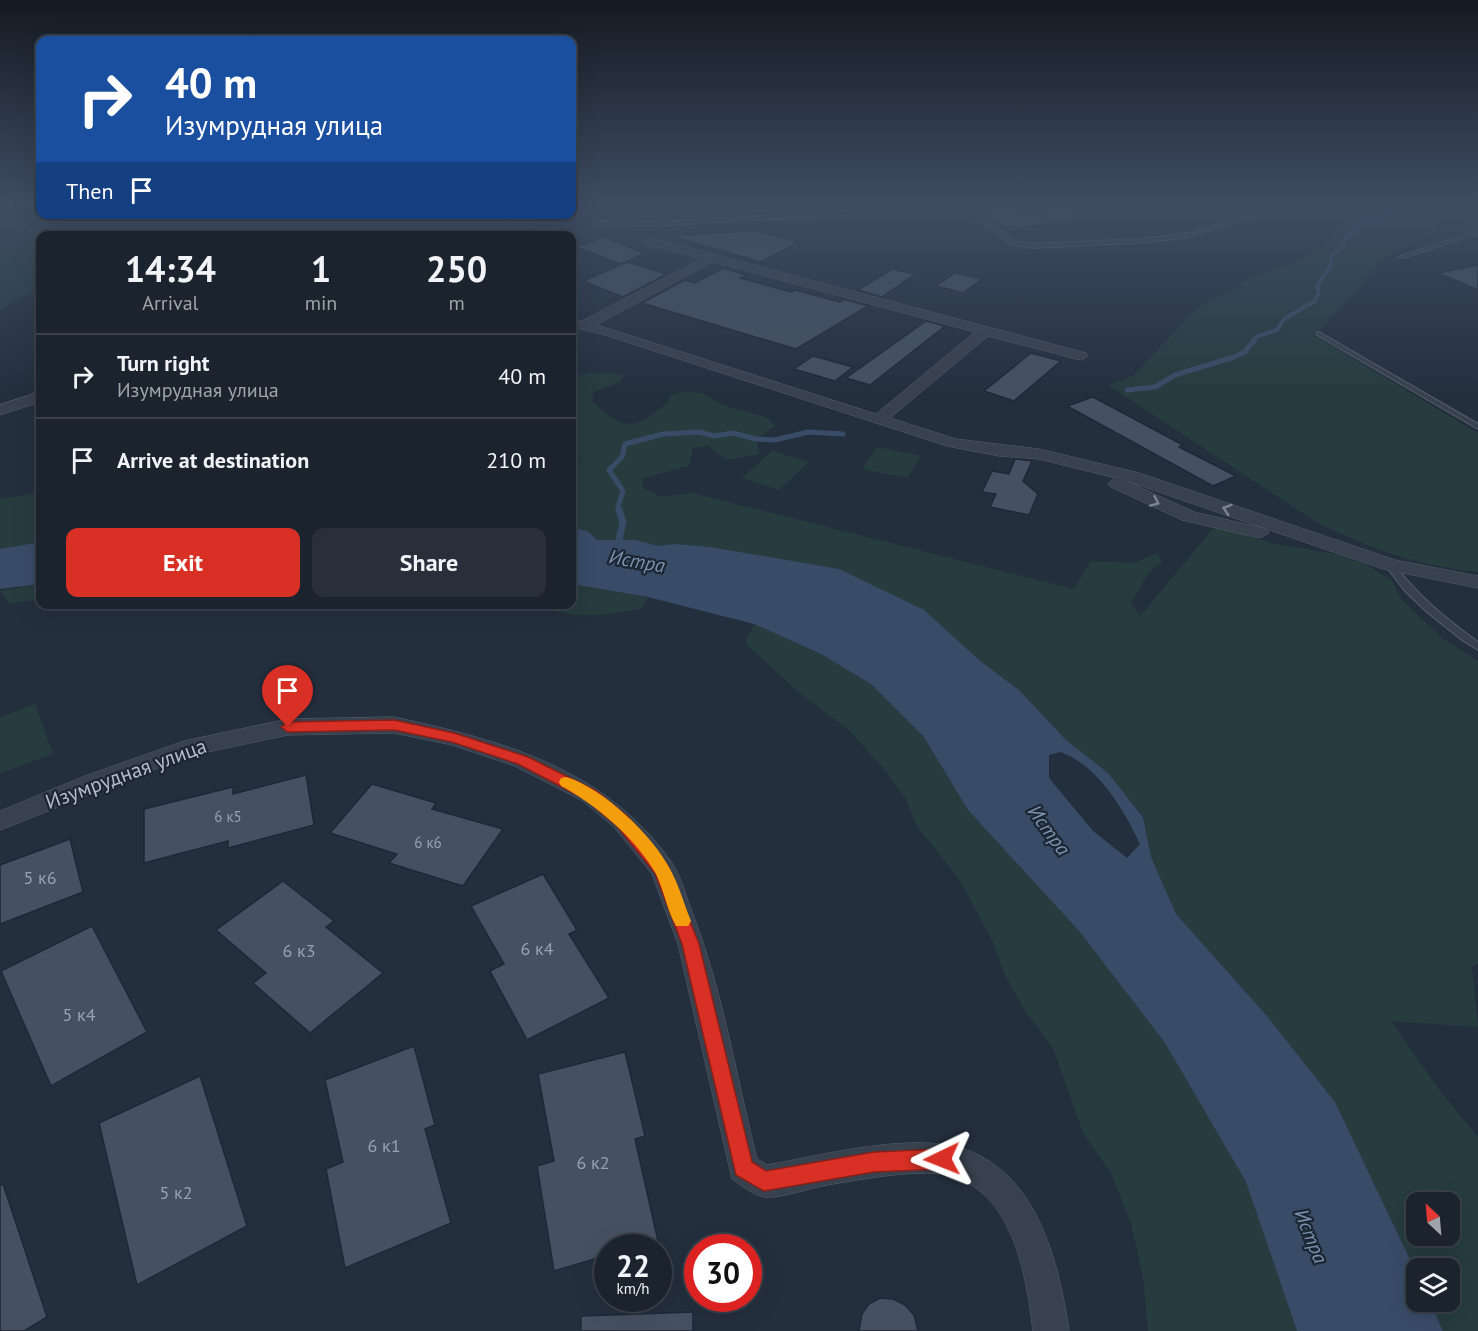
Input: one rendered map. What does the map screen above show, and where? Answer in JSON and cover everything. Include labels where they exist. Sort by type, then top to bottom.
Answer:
[{"type":"street","points":[[578,325],[692,268]]},
{"type":"street","points":[[750,268],[1081,356]]},
{"type":"street","points":[[578,325],[606,331],[953,443],[999,451],[1039,454],[1085,465],[1141,496],[1188,516],[1272,536],[1343,547],[1389,565],[1478,582]]},
{"type":"street","points":[[878,420],[985,331]]},
{"type":"street","points":[[0,410],[36,398]]},
{"type":"street","name":"Изумрудная улица","points":[[0,821],[93,782],[184,749],[288,727],[394,725],[454,738],[523,760],[591,795],[623,821],[663,870],[690,944],[743,1168],[764,1181],[874,1162],[942,1159],[969,1167],[994,1182],[1019,1214],[1034,1252],[1048,1303],[1051,1331]]},
{"type":"lane","points":[[1319,334],[1478,427]]},
{"type":"lane","points":[[1389,565],[1404,586],[1428,609],[1478,647]]},
{"type":"green space","points":[[0,268],[36,268],[36,293],[25,296],[0,310]]},
{"type":"green space","points":[[1280,268],[1375,268],[1315,336],[1478,433],[1478,572],[1434,565],[1393,554],[1353,539],[1313,520],[1108,385],[1133,376],[1191,314],[1208,301],[1231,291],[1248,279]]},
{"type":"green space","points":[[605,372],[623,375],[620,382],[594,392],[592,401],[617,421],[631,424],[639,422],[667,404],[670,395],[685,391],[702,393],[723,405],[768,418],[775,426],[756,439],[759,454],[727,460],[708,446],[693,448],[689,466],[643,478],[643,488],[662,497],[692,493],[1074,589],[1091,561],[1134,563],[1157,553],[1162,562],[1149,572],[1131,603],[1140,616],[1215,526],[1275,544],[1336,554],[1367,565],[1392,581],[1401,599],[1442,638],[1478,661],[1478,963],[1472,967],[1478,1027],[1391,1021],[1440,1091],[1478,1137],[1478,1331],[1443,1331],[1434,1312],[1460,1312],[1460,1258],[1409,1258],[1335,1102],[1267,1016],[1176,914],[1151,857],[1143,816],[1108,773],[1066,740],[1019,690],[979,660],[794,563],[710,547],[674,544],[658,546],[636,540],[597,540],[588,531],[576,529],[576,463],[580,459],[576,452],[576,376]]},
{"type":"green space","points":[[877,447],[921,456],[907,478],[862,469]]},
{"type":"green space","points":[[772,451],[809,462],[779,490],[742,478]]},
{"type":"green space","points":[[36,493],[36,543],[0,549],[0,499]]},
{"type":"green space","points":[[36,585],[36,600],[9,603],[0,591]]},
{"type":"green space","points":[[576,585],[648,597],[642,608],[601,615],[545,609],[576,609]]},
{"type":"green space","points":[[754,624],[821,654],[871,684],[924,737],[968,810],[1080,932],[1165,1043],[1246,1182],[1297,1331],[1148,1331],[1143,1277],[1131,1224],[1112,1175],[1083,1133],[1053,1048],[1026,1012],[1005,975],[992,940],[959,879],[916,825],[906,799],[888,774],[849,730],[803,696],[745,643]]},
{"type":"green space","points":[[35,704],[53,754],[0,773],[0,717]]},
{"type":"water","name":"Истра","points":[[576,529],[588,531],[597,540],[636,540],[658,546],[674,544],[710,547],[839,569],[924,610],[979,660],[1019,690],[1066,740],[1108,773],[1143,817],[1151,857],[1176,914],[1267,1016],[1335,1102],[1409,1258],[1406,1258],[1406,1312],[1434,1312],[1443,1331],[1297,1331],[1246,1182],[1165,1043],[1080,932],[968,810],[924,737],[871,684],[821,654],[754,624],[648,597],[576,585]],"holes":[[[1060,752],[1074,758],[1098,778],[1118,803],[1140,844],[1127,858],[1093,831],[1049,778],[1049,755]]]},
{"type":"water","points":[[36,543],[36,584],[0,589],[0,549]]},
{"type":"building","points":[[613,268],[647,268],[667,274],[623,297],[583,281]]},
{"type":"building","points":[[723,268],[747,275],[740,278],[791,292],[795,290],[840,302],[844,299],[868,306],[796,349],[642,303],[685,280],[694,283]]},
{"type":"building","points":[[1462,268],[1478,268],[1478,290],[1438,273]]},
{"type":"building","points":[[892,269],[915,274],[882,297],[858,290]]},
{"type":"building","points":[[955,273],[982,279],[963,293],[936,286]]},
{"type":"building","points":[[926,321],[945,326],[870,385],[846,378]]},
{"type":"building","points":[[1031,353],[1061,361],[1014,401],[984,391]]},
{"type":"building","points":[[813,356],[853,367],[835,381],[794,369]]},
{"type":"building","points":[[1093,397],[1183,445],[1179,447],[1236,476],[1213,486],[1067,406]]},
{"type":"building","points":[[1015,459],[1032,461],[1023,481],[1038,494],[1029,515],[990,507],[996,494],[982,492],[992,471],[1009,474]]},
{"type":"building","points":[[306,775],[314,825],[228,848],[228,841],[144,863],[144,809],[233,787],[233,794]]},
{"type":"building","points":[[372,784],[436,803],[432,809],[503,829],[463,886],[389,863],[397,854],[330,833]]},
{"type":"building","points":[[70,839],[83,892],[0,924],[0,865]]},
{"type":"building","points":[[543,874],[577,930],[569,934],[609,998],[527,1040],[490,971],[504,964],[471,906]]},
{"type":"building","points":[[283,881],[334,921],[326,927],[383,973],[310,1033],[253,983],[266,973],[216,930]]},
{"type":"building","points":[[92,926],[147,1032],[51,1086],[1,971]]},
{"type":"building","points":[[414,1046],[435,1125],[425,1129],[451,1223],[345,1268],[326,1169],[343,1162],[325,1080]]},
{"type":"building","points":[[625,1052],[645,1136],[635,1139],[656,1234],[594,1234],[594,1259],[554,1271],[537,1166],[554,1161],[538,1074]]},
{"type":"building","points":[[200,1076],[247,1226],[137,1285],[99,1123]]},
{"type":"building","points":[[3,1184],[47,1317],[24,1331],[0,1331],[0,1185]]},
{"type":"building","points":[[880,1298],[893,1299],[905,1305],[914,1315],[918,1331],[859,1331],[862,1314],[869,1304]]},
{"type":"building","points":[[693,1312],[693,1331],[581,1331],[581,1316]]},
{"type":"waterway","points":[[1254,342],[1256,337],[1277,330],[1284,319],[1315,301],[1319,291],[1317,286],[1329,268]]},
{"type":"waterway","points":[[1127,390],[1155,387],[1175,375],[1234,357],[1245,352],[1254,340]]},
{"type":"waterway","points":[[620,512],[618,507],[623,491],[609,470],[622,457],[625,444],[663,434],[699,432],[714,436],[733,433],[756,439],[775,440],[808,432],[843,434]]},
{"type":"waterway","name":"Истра","points":[[619,510],[623,522],[619,540],[625,546]]},
{"type":"slow traffic","points":[[566,782],[591,795],[623,821],[663,870],[682,921]]},
{"type":"route","points":[[288,727],[394,725],[454,738],[523,760],[591,795],[623,821],[663,870],[690,944],[743,1168],[764,1181],[874,1162],[942,1159]]}]
